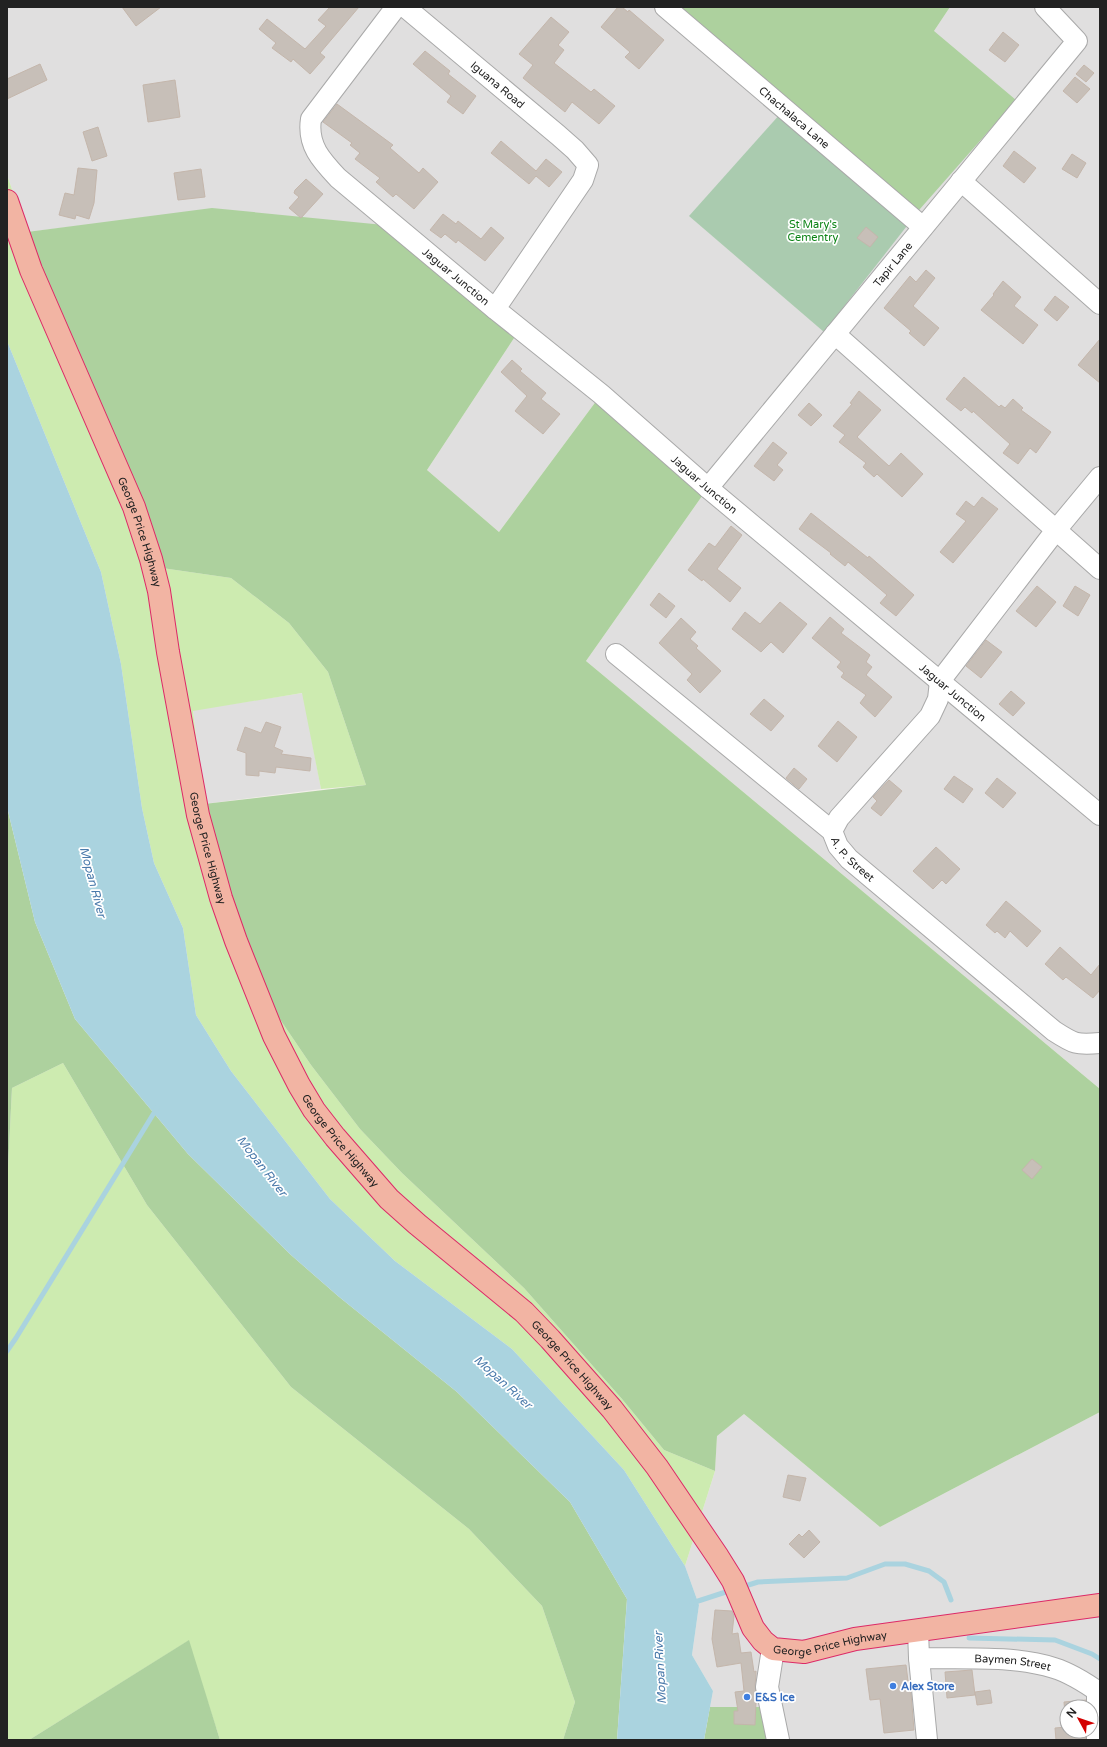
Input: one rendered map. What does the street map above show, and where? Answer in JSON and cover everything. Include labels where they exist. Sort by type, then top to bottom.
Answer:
[{"type":"highway","name":"George Price Highway","points":[[7,201],[31,270],[137,514],[151,559],[159,591],[198,815],[236,942],[274,1036],[314,1110],[334,1137],[389,1199],[524,1312],[612,1408],[657,1467],[736,1588],[753,1628],[762,1641],[773,1649],[804,1652],[855,1639],[1100,1605]]},
{"type":"street","name":"Jaguar Junction","points":[[396,7],[311,119],[309,130],[315,149],[324,164],[338,178],[495,309],[600,394],[708,488],[1100,815]]},
{"type":"street","name":"Iguana Road","points":[[405,7],[558,135],[575,150],[588,165],[583,180],[495,309]]},
{"type":"street","name":"Chachalaca Lane","points":[[665,7],[923,227]]},
{"type":"street","name":"Tapir Lane","points":[[708,488],[1077,41],[1045,7]]},
{"type":"street","points":[[961,181],[1100,304]]},
{"type":"street","points":[[835,334],[1100,569]]},
{"type":"street","points":[[832,831],[839,818],[930,716],[938,699],[940,681],[1056,530],[1100,477]]},
{"type":"street","name":"A. P. Street","points":[[616,654],[832,831],[838,846],[849,859],[1054,1031],[1067,1040],[1081,1045],[1100,1042]]},
{"type":"street","points":[[918,1630],[919,1658],[927,1740]]},
{"type":"street","points":[[773,1649],[767,1687],[778,1740]]},
{"type":"street","name":"Baymen Street","points":[[919,1658],[993,1659],[1032,1663],[1054,1668],[1070,1675],[1098,1692]]},
{"type":"street","points":[[1097,1740],[1098,1692]]},
{"type":"shaded area","points":[[7,7],[675,7],[934,31],[950,7],[1100,7],[1100,1089],[586,661],[707,489],[597,400],[499,532],[427,470],[518,332],[86,225],[27,232],[7,175]]},
{"type":"shaded area","points":[[303,693],[321,789],[204,804],[193,710]]},
{"type":"shaded area","points":[[1100,1412],[1100,1740],[768,1740],[763,1707],[710,1707],[713,1691],[692,1655],[699,1605],[685,1566],[715,1471],[717,1435],[744,1414],[880,1527]]},
{"type":"green space","points":[[675,7],[950,7],[934,31],[1016,100],[912,218]]},
{"type":"green space","name":"St Mary's Cementry","points":[[781,113],[910,222],[824,332],[689,216]]},
{"type":"green space","points":[[7,175],[27,232],[146,515],[162,568],[231,578],[289,623],[328,672],[366,785],[321,789],[302,693],[193,711],[204,804],[273,1009],[311,1065],[360,1129],[402,1173],[524,1288],[622,1399],[664,1450],[715,1471],[685,1566],[624,1470],[512,1349],[395,1261],[330,1199],[231,1071],[196,1015],[183,928],[154,863],[142,808],[121,664],[101,572],[7,341]]},
{"type":"green space","points":[[212,208],[384,225],[518,332],[427,470],[499,532],[597,400],[707,489],[586,661],[1100,1089],[1100,1412],[880,1527],[744,1414],[717,1436],[715,1471],[664,1450],[622,1399],[524,1288],[402,1173],[360,1129],[311,1065],[273,1009],[245,950],[204,804],[366,785],[328,672],[289,623],[231,578],[162,568],[146,515],[27,232]]},
{"type":"green space","points":[[7,807],[35,922],[75,1019],[188,1154],[291,1255],[338,1296],[457,1392],[570,1502],[627,1599],[617,1740],[563,1740],[575,1702],[542,1606],[469,1529],[291,1387],[147,1205],[63,1063],[12,1088],[7,1188]]},
{"type":"green space","points":[[63,1063],[147,1205],[291,1387],[469,1529],[542,1606],[575,1702],[563,1740],[220,1740],[188,1641],[29,1740],[7,1740],[7,1188],[12,1088]]},
{"type":"green space","points":[[189,1640],[220,1740],[29,1740]]},
{"type":"green space","points":[[710,1707],[763,1707],[768,1740],[704,1740]]},
{"type":"water","name":"Mopan River","points":[[7,341],[101,572],[121,664],[142,808],[154,863],[183,928],[196,1015],[231,1071],[330,1199],[395,1261],[512,1349],[624,1470],[685,1566],[699,1605],[692,1655],[713,1691],[704,1740],[617,1740],[627,1599],[570,1502],[457,1392],[338,1296],[291,1255],[188,1154],[75,1019],[35,922],[7,807]]},
{"type":"building","points":[[122,7],[161,7],[136,26]]},
{"type":"building","points":[[330,7],[359,7],[320,53],[325,57],[310,74],[293,59],[291,62],[272,48],[276,43],[259,29],[267,19],[305,49],[326,26],[318,20]]},
{"type":"building","points":[[618,7],[622,7],[628,12],[629,10],[664,40],[639,69],[625,57],[630,52],[601,27]]},
{"type":"building","points":[[551,17],[569,32],[558,45],[564,50],[554,63],[591,92],[594,89],[615,106],[599,124],[572,102],[565,112],[523,78],[533,65],[519,54]]},
{"type":"building","points":[[1003,32],[1019,45],[1005,62],[989,50]]},
{"type":"building","points":[[425,51],[450,71],[448,74],[476,96],[463,114],[447,102],[451,96],[413,64]]},
{"type":"building","points":[[40,64],[47,80],[7,99],[7,79]]},
{"type":"building","points":[[1084,65],[1094,73],[1086,82],[1076,74]]},
{"type":"building","points":[[1075,77],[1090,89],[1077,103],[1063,91]]},
{"type":"building","points":[[175,80],[180,117],[148,122],[143,85]]},
{"type":"building","points":[[337,104],[393,145],[390,148],[419,173],[423,168],[438,182],[414,209],[396,194],[393,197],[376,182],[380,178],[355,159],[360,153],[350,145],[352,143],[323,122]]},
{"type":"building","points":[[98,127],[107,156],[92,161],[83,132]]},
{"type":"building","points":[[501,141],[536,171],[546,159],[562,172],[549,187],[536,176],[529,184],[491,153]]},
{"type":"building","points":[[1014,151],[1036,168],[1024,183],[1003,166]]},
{"type":"building","points":[[1072,154],[1086,163],[1077,178],[1062,169]]},
{"type":"building","points":[[78,168],[97,170],[94,203],[89,219],[76,215],[75,219],[59,215],[65,193],[74,195]]},
{"type":"building","points":[[201,169],[205,197],[178,200],[174,173]]},
{"type":"building","points":[[306,179],[323,194],[301,218],[289,208],[299,197],[294,193],[295,190]]},
{"type":"building","points":[[443,214],[456,224],[458,221],[481,239],[491,227],[504,238],[485,261],[458,240],[456,243],[445,234],[441,238],[430,230]]},
{"type":"building","points":[[866,227],[878,237],[870,247],[857,238]]},
{"type":"building","points":[[926,270],[935,278],[913,306],[939,328],[924,346],[909,333],[911,331],[884,308],[910,276],[916,282]]},
{"type":"building","points":[[1003,281],[1021,297],[1014,306],[1038,325],[1023,344],[981,310],[994,295],[993,294]]},
{"type":"building","points":[[1055,296],[1069,307],[1057,321],[1044,310]]},
{"type":"building","points":[[1100,339],[1100,383],[1078,365]]},
{"type":"building","points":[[512,360],[522,369],[520,371],[546,393],[541,399],[560,414],[543,434],[515,411],[527,396],[501,372]]},
{"type":"building","points":[[964,377],[999,407],[1001,405],[1005,408],[1013,399],[1023,408],[1021,410],[1051,432],[1036,453],[1030,448],[1018,464],[1003,453],[1010,444],[973,411],[972,413],[965,407],[961,411],[946,399]]},
{"type":"building","points":[[859,391],[881,410],[857,437],[889,466],[901,453],[923,474],[902,497],[877,474],[874,477],[863,467],[866,463],[839,442],[845,435],[833,426],[852,404],[850,403]]},
{"type":"building","points":[[809,403],[822,415],[811,426],[798,415]]},
{"type":"building","points":[[773,442],[787,453],[777,465],[783,470],[774,481],[754,466]]},
{"type":"building","points":[[982,497],[998,509],[953,563],[940,552],[966,521],[956,514],[966,501],[974,507]]},
{"type":"building","points":[[811,513],[868,558],[869,556],[914,595],[896,616],[880,603],[887,595],[848,562],[845,566],[830,554],[831,553],[799,529]]},
{"type":"building","points":[[731,526],[742,535],[717,569],[741,588],[730,602],[703,579],[702,581],[688,570],[709,543],[715,547]]},
{"type":"building","points":[[1037,586],[1056,602],[1036,627],[1016,611]]},
{"type":"building","points":[[1075,586],[1090,595],[1078,616],[1063,606]]},
{"type":"building","points":[[659,593],[675,606],[666,618],[650,605]]},
{"type":"building","points":[[780,602],[807,624],[783,653],[771,642],[761,652],[732,629],[745,612],[760,624]]},
{"type":"building","points":[[830,617],[844,629],[841,633],[870,655],[866,662],[872,667],[866,675],[892,697],[875,717],[860,703],[866,695],[841,677],[844,673],[837,667],[841,662],[812,638]]},
{"type":"building","points":[[681,618],[696,632],[690,639],[698,646],[696,648],[721,671],[700,693],[687,680],[692,674],[659,643]]},
{"type":"building","points":[[986,640],[1002,652],[981,678],[966,666]]},
{"type":"building","points":[[1011,691],[1025,703],[1013,716],[999,704]]},
{"type":"building","points":[[764,699],[784,716],[771,731],[750,714]]},
{"type":"building","points":[[838,721],[857,737],[837,762],[818,746]]},
{"type":"building","points":[[266,722],[281,727],[274,747],[283,751],[281,754],[311,758],[310,771],[276,767],[275,773],[259,771],[259,776],[246,775],[246,753],[237,750],[245,727],[261,733]]},
{"type":"building","points":[[794,768],[807,779],[799,789],[786,778]]},
{"type":"building","points":[[954,776],[973,789],[963,803],[944,789]]},
{"type":"building","points":[[997,778],[1016,793],[1003,808],[985,793]]},
{"type":"building","points":[[889,780],[902,791],[881,816],[871,808],[877,801],[873,797]]},
{"type":"building","points":[[936,847],[960,869],[946,884],[942,880],[933,889],[913,871]]},
{"type":"building","points":[[1006,901],[1041,931],[1027,947],[1010,931],[1005,938],[997,931],[995,933],[986,925]]},
{"type":"building","points":[[1060,947],[1091,975],[1100,964],[1100,990],[1093,998],[1066,977],[1063,980],[1045,964]]},
{"type":"building","points":[[1032,1159],[1042,1167],[1032,1179],[1022,1170]]},
{"type":"building","points":[[788,1475],[806,1478],[800,1501],[783,1497]]},
{"type":"building","points":[[809,1530],[820,1542],[804,1558],[789,1544],[799,1534],[802,1537]]},
{"type":"building","points":[[715,1610],[732,1611],[734,1616],[732,1634],[738,1633],[741,1653],[751,1652],[754,1672],[756,1671],[755,1685],[757,1702],[755,1725],[734,1724],[734,1711],[738,1711],[735,1692],[744,1691],[741,1663],[717,1667],[712,1639]]},
{"type":"building","points":[[906,1665],[908,1681],[910,1681],[914,1730],[884,1733],[880,1699],[870,1700],[866,1669]]},
{"type":"building","points":[[972,1670],[975,1695],[947,1698],[945,1672]]},
{"type":"building","points":[[990,1690],[992,1703],[977,1705],[975,1692]]},
{"type":"building","points":[[1055,1728],[1059,1728],[1059,1739],[1086,1740],[1056,1740]]},
{"type":"waterway","points":[[7,1351],[157,1108]]},
{"type":"waterway","points":[[742,1587],[758,1582],[847,1578],[885,1564],[905,1564],[929,1571],[944,1582],[951,1600]]},
{"type":"waterway","points":[[692,1603],[732,1590]]},
{"type":"waterway","points":[[969,1638],[1055,1640],[1092,1654],[1100,1659]]},
{"type":"place","name":"Alex Store","points":[[893,1686]]},
{"type":"place","name":"E&S Ice","points":[[747,1697]]}]
